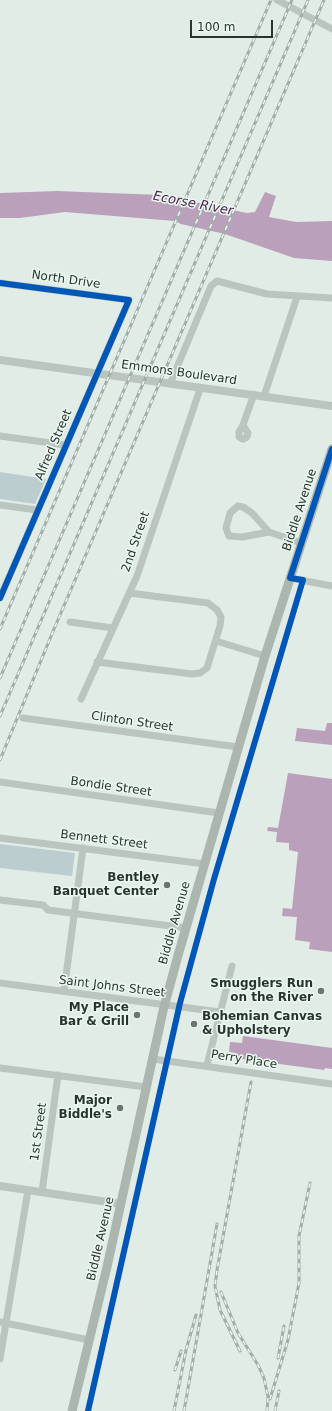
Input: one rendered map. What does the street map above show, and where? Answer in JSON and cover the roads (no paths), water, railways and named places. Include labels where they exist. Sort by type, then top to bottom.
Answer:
[{"type":"main road","name":"Biddle Avenue","points":[[72,1411],[90,1340],[165,1005],[204,864],[265,656],[332,450]]},
{"type":"street","points":[[277,0],[332,29]]},
{"type":"street","points":[[170,384],[211,286],[217,281],[255,291],[297,297],[332,298]]},
{"type":"street","name":"North Drive","points":[[0,283],[129,300]]},
{"type":"street","points":[[264,396],[297,297]]},
{"type":"street","name":"Alfred Street","points":[[0,598],[129,300]]},
{"type":"street","name":"Emmons Boulevard","points":[[0,360],[200,389],[254,394],[332,406]]},
{"type":"street","name":"2nd Street","points":[[81,698],[136,576],[200,389]]},
{"type":"street","points":[[243,426],[254,394]]},
{"type":"street","points":[[0,436],[66,445]]},
{"type":"street","points":[[0,505],[38,510]]},
{"type":"street","points":[[269,532],[252,513],[243,507],[238,506],[230,513],[226,528],[229,536],[235,538],[269,532],[301,543]]},
{"type":"street","points":[[290,578],[332,586]]},
{"type":"street","points":[[97,662],[196,674],[207,668],[216,641],[221,617],[211,604],[129,593]]},
{"type":"street","points":[[70,622],[113,628]]},
{"type":"street","points":[[216,641],[265,656]]},
{"type":"street","name":"Clinton Street","points":[[23,718],[238,747]]},
{"type":"street","name":"Bondie Street","points":[[0,782],[219,813]]},
{"type":"street","name":"Bennett Street","points":[[0,838],[204,864]]},
{"type":"street","points":[[64,991],[83,848]]},
{"type":"street","points":[[0,900],[43,906],[48,910],[186,928]]},
{"type":"street","points":[[207,1065],[232,966]]},
{"type":"street","name":"Saint Johns Street","points":[[0,983],[220,1012]]},
{"type":"street","name":"Perry Place","points":[[153,1059],[207,1065],[239,1072],[332,1084]]},
{"type":"street","points":[[0,1068],[146,1087]]},
{"type":"street","name":"1st Street","points":[[42,1192],[58,1075]]},
{"type":"street","points":[[0,1186],[121,1204]]},
{"type":"street","points":[[0,1359],[3,1323],[28,1190]]},
{"type":"street","points":[[3,1323],[90,1340]]},
{"type":"water","name":"Ecorse River","points":[[57,191],[160,195],[247,213],[255,212],[265,192],[276,196],[269,217],[296,222],[332,221],[332,261],[294,258],[225,234],[181,224],[175,221],[65,212],[20,218],[0,218],[0,193]]},
{"type":"water","points":[[327,723],[332,723],[332,745],[295,741],[297,728],[325,731]]},
{"type":"water","points":[[288,773],[332,779],[332,952],[309,949],[310,942],[295,940],[297,917],[282,916],[283,908],[292,909],[298,852],[289,850],[289,843],[276,842],[277,832],[267,831],[268,827],[278,828]]},
{"type":"water","points":[[243,1036],[332,1048],[332,1069],[325,1068],[324,1070],[235,1058],[236,1053],[229,1052],[230,1042],[242,1043]]},
{"type":"railway","points":[[0,629],[271,0]]},
{"type":"railway","points":[[0,678],[292,0]]},
{"type":"railway","points":[[0,716],[308,0]]},
{"type":"railway","points":[[0,760],[54,629],[324,0]]},
{"type":"railway","points":[[240,1351],[220,1310],[215,1286],[251,1082]]},
{"type":"railway","points":[[270,1399],[288,1340],[299,1283],[299,1236],[310,1183]]},
{"type":"railway","points":[[184,1411],[217,1224]]},
{"type":"railway","points":[[221,1292],[238,1333],[258,1365],[264,1378],[268,1397],[267,1411]]},
{"type":"railway","points":[[174,1411],[186,1350],[196,1315]]},
{"type":"railway","points":[[278,1358],[284,1326]]},
{"type":"railway","points":[[175,1370],[181,1351]]},
{"type":"railway","points":[[275,1411],[279,1391]]},
{"type":"place","name":"Bentley Banquet Center","points":[[167,885]]},
{"type":"place","name":"Smugglers Run on the River","points":[[321,991]]},
{"type":"place","name":"My Place Bar & Grill","points":[[137,1015]]},
{"type":"place","name":"Bohemian Canvas & Upholstery","points":[[194,1024]]},
{"type":"place","name":"Major Biddle's","points":[[120,1108]]}]
